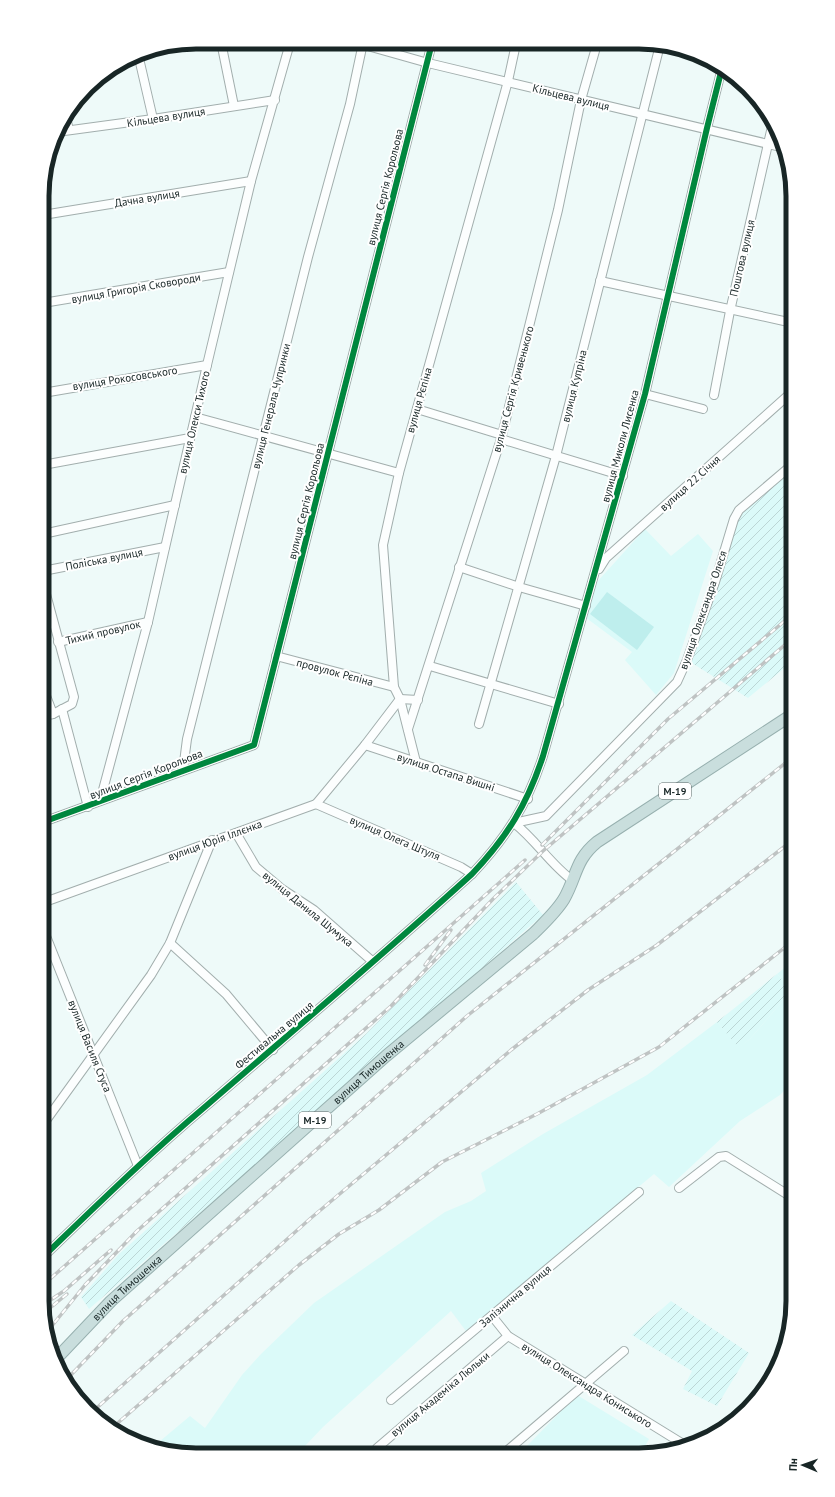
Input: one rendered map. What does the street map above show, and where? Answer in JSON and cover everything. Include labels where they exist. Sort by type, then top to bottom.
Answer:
[{"type":"highway","name":"М-19","points":[[572,880],[580,860],[597,842],[786,719]]},
{"type":"highway","name":"вулиця Тимошенка","points":[[59,1355],[111,1301],[363,1077],[533,934],[557,908],[572,880]]},
{"type":"street","points":[[222,49],[234,106]]},
{"type":"street","name":"вулиця Олекси Тихого","points":[[100,801],[148,622],[206,365],[251,181],[288,49]]},
{"type":"street","name":"вулиця Генерала Чупринки","points":[[183,770],[187,739],[306,265],[350,104],[360,49]]},
{"type":"street","name":"Кільцева вулиця","points":[[381,49],[428,63],[777,146]]},
{"type":"street","name":"вулиця Сергія Корольова","points":[[49,820],[254,745],[431,49]]},
{"type":"street","name":"вулиця Рєпіна","points":[[416,762],[400,699],[394,687],[383,545],[399,472],[508,81],[515,49]]},
{"type":"street","name":"вулиця Сергія Кривенького","points":[[408,728],[430,666],[459,567],[502,437],[558,210],[581,100],[596,49]]},
{"type":"street","name":"вулиця Купріна","points":[[479,724],[492,685],[556,456],[659,50]]},
{"type":"street","points":[[139,60],[153,119]]},
{"type":"street","name":"вулиця Миколи Лисенка","points":[[514,823],[528,799],[543,756],[623,476],[645,394],[720,74]]},
{"type":"street","name":"Кільцева вулиця","points":[[64,131],[275,100]]},
{"type":"street","points":[[68,125],[69,130]]},
{"type":"street","name":"Поштова вулиця","points":[[714,395],[730,310],[771,131]]},
{"type":"street","name":"Дачна вулиця","points":[[49,214],[251,181]]},
{"type":"street","name":"вулиця Григорія Сковороди","points":[[49,302],[229,272]]},
{"type":"street","points":[[600,281],[786,322]]},
{"type":"street","name":"вулиця Рокосовського","points":[[49,391],[206,365]]},
{"type":"street","points":[[645,394],[703,409]]},
{"type":"street","name":"вулиця 22 Січня","points":[[594,580],[606,558],[786,397]]},
{"type":"street","points":[[417,409],[556,456],[623,476]]},
{"type":"street","points":[[195,417],[399,472]]},
{"type":"street","points":[[49,464],[190,438]]},
{"type":"street","name":"вулиця Олександра Олеся","points":[[514,823],[546,816],[676,682],[687,660],[715,582],[734,519],[739,510],[786,470]]},
{"type":"street","points":[[49,533],[175,505]]},
{"type":"street","name":"Поліська вулиця","points":[[49,571],[165,547]]},
{"type":"street","points":[[459,567],[519,587],[586,606]]},
{"type":"street","points":[[49,606],[74,697],[72,704],[49,715]]},
{"type":"street","name":"Тихий провулок","points":[[58,642],[148,622]]},
{"type":"street","name":"провулок Рєпіна","points":[[276,656],[394,687]]},
{"type":"street","points":[[430,666],[559,704]]},
{"type":"street","points":[[316,804],[365,745],[400,699],[418,700]]},
{"type":"street","points":[[49,704],[53,714]]},
{"type":"street","points":[[62,709],[88,807]]},
{"type":"street","name":"вулиця Остапа Вишні","points":[[365,745],[528,799]]},
{"type":"street","name":"вулиця Юрія Іллєнка","points":[[49,900],[212,840],[236,833],[316,804]]},
{"type":"street","name":"вулиця Олега Штуля","points":[[316,804],[461,867],[472,874]]},
{"type":"street","points":[[514,823],[530,836],[558,869],[572,880]]},
{"type":"street","name":"Фестивальна вулиця","points":[[49,1251],[138,1166],[472,874],[486,860],[514,823]]},
{"type":"street","name":"вулиця Данила Шумука","points":[[236,833],[256,867],[282,889],[314,910],[372,962]]},
{"type":"street","points":[[49,1116],[151,975],[170,944],[212,840]]},
{"type":"street","name":"вулиця Василя Стуса","points":[[49,943],[138,1166]]},
{"type":"street","points":[[170,944],[226,994],[272,1050]]},
{"type":"street","points":[[679,1188],[719,1157],[726,1156],[786,1194]]},
{"type":"street","name":"Залізнична вулиця","points":[[391,1400],[639,1192]]},
{"type":"street","name":"вулиця Олександра Кониського","points":[[492,1316],[508,1336],[680,1442]]},
{"type":"street","name":"вулиця Академіка Люльки","points":[[377,1448],[508,1336]]},
{"type":"street","points":[[510,1448],[624,1351]]},
{"type":"shaded area","points":[[786,471],[786,667],[748,698],[687,660],[734,519]]},
{"type":"shaded area","points":[[645,529],[671,556],[698,534],[713,551],[674,673],[656,695],[625,660],[632,652],[585,617],[597,582]]},
{"type":"shaded area","points":[[607,592],[654,627],[637,650],[590,614]]},
{"type":"shaded area","points":[[516,882],[543,915],[89,1309],[81,1297],[119,1254],[367,1033]]},
{"type":"shaded area","points":[[786,967],[786,984],[777,974]]},
{"type":"shaded area","points":[[777,974],[786,984],[786,997],[750,1039],[739,1048],[717,1022]]},
{"type":"shaded area","points":[[786,997],[786,1089],[780,1095],[740,1121],[669,1187],[654,1174],[466,1331],[451,1311],[323,1427],[303,1448],[187,1448],[158,1443],[190,1416],[205,1428],[242,1375],[261,1354],[314,1303],[445,1212],[471,1201],[486,1191],[481,1173],[543,1134],[647,1075],[717,1022],[739,1047],[750,1039]]},
{"type":"shaded area","points":[[671,1301],[749,1353],[717,1406],[683,1389],[692,1371],[632,1335]]},
{"type":"shaded area","points":[[577,1395],[649,1439],[644,1448],[525,1448]]},
{"type":"railway","points":[[542,845],[668,719],[786,620]]},
{"type":"railway","points":[[51,1327],[85,1285],[137,1231],[391,1006],[493,899],[543,851],[786,644]]},
{"type":"railway","points":[[70,1376],[123,1321],[467,1016],[786,763]]},
{"type":"railway","points":[[96,1408],[311,1218],[511,1050],[588,990],[657,945],[786,845]]},
{"type":"railway","points":[[49,1280],[525,860]]},
{"type":"railway","points":[[425,965],[451,930]]},
{"type":"railway","points":[[117,1424],[299,1265],[339,1234],[379,1210],[442,1162],[537,1114],[659,1047],[786,947]]},
{"type":"railway","points":[[49,1301],[64,1291],[111,1250]]},
{"type":"railway","points":[[49,1309],[67,1294]]},
{"type":"cycle path","points":[[49,820],[254,745],[430,49]]},
{"type":"cycle path","points":[[49,1251],[123,1180],[185,1124],[373,962],[472,874],[496,847],[515,820],[530,790],[543,756],[645,394],[720,74]]}]
